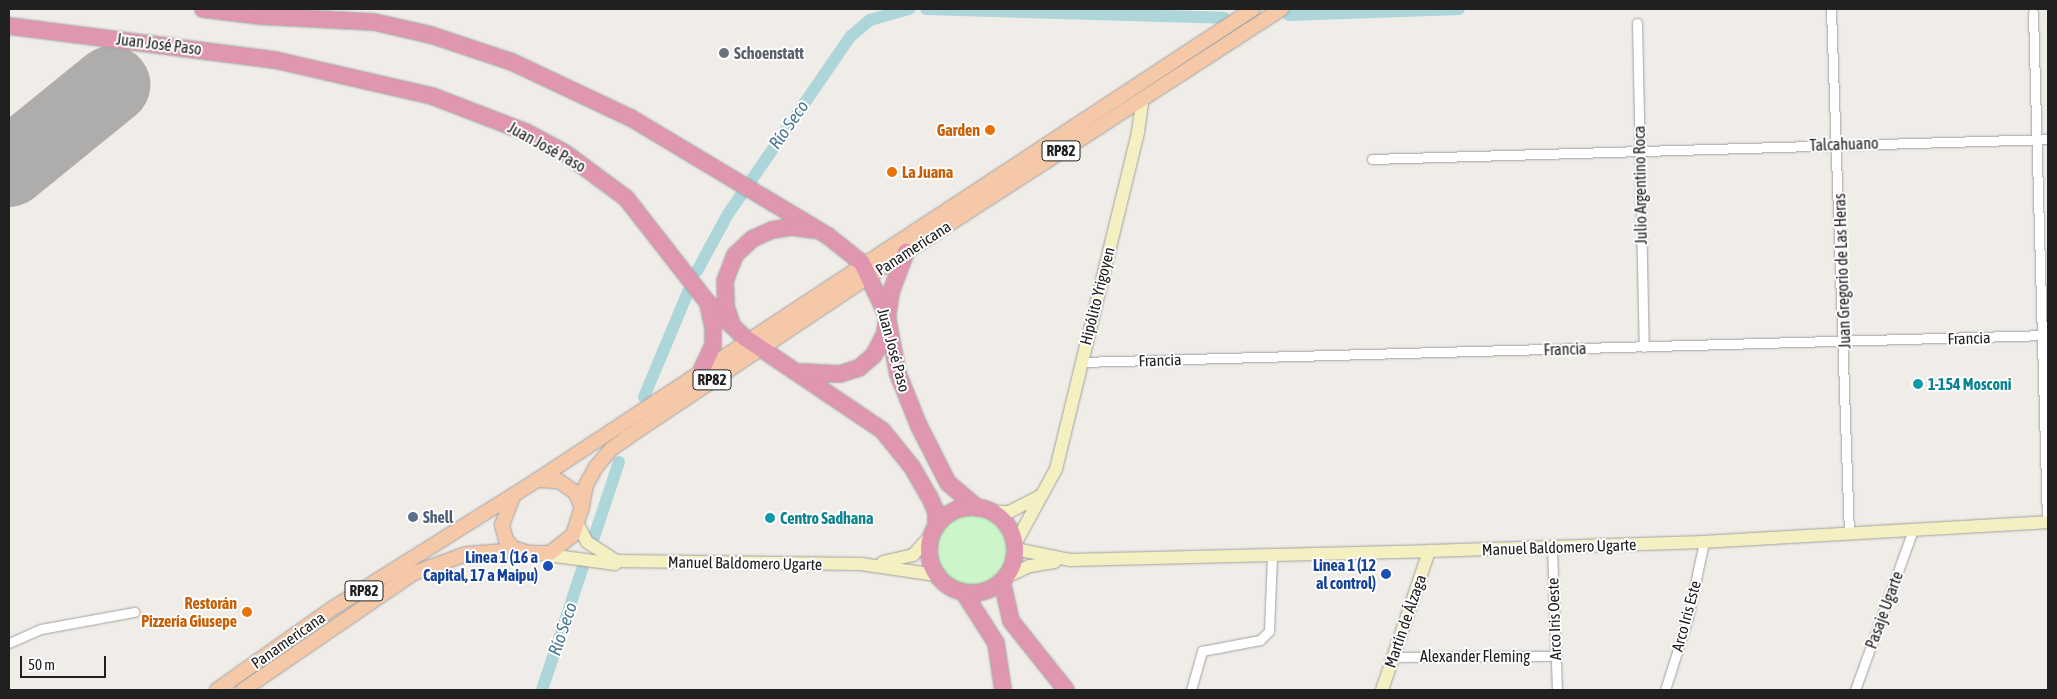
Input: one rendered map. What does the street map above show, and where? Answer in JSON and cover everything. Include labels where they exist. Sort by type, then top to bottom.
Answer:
[{"type":"highway","name":"Juan José Paso","points":[[203,9],[259,16],[374,22],[469,47],[590,97],[723,172],[820,232],[866,270],[887,316],[898,374],[918,426],[948,483],[985,510]]},
{"type":"highway","name":"Juan José Paso","points":[[9,26],[275,60],[432,96],[475,110],[565,153],[626,198],[708,303],[753,344],[882,430],[912,467],[929,496],[936,512],[933,531]]},
{"type":"highway","points":[[732,325],[726,306],[725,281],[730,264],[744,245],[772,230],[798,228],[820,232]]},
{"type":"highway","points":[[793,370],[830,375],[859,368],[880,346],[891,292],[906,252]]},
{"type":"highway","points":[[702,369],[713,345],[708,303]]},
{"type":"highway","points":[[985,510],[1010,529],[1015,547],[1013,564],[1004,579],[980,593],[964,593],[947,586],[936,575],[928,552],[933,531],[954,511],[985,510]]},
{"type":"highway","points":[[1004,579],[1011,621],[1066,690]]},
{"type":"highway","points":[[964,593],[996,643],[1002,690]]},
{"type":"main road","name":"Panamericana","points":[[243,690],[414,573],[466,554],[518,550],[541,554],[560,548],[578,525],[586,485],[611,449],[753,344],[1253,9]]},
{"type":"main road","name":"Panamericana","points":[[866,270],[906,252],[1278,12]]},
{"type":"main road","name":"Panamericana","points":[[217,690],[330,610],[513,496],[702,369],[753,344]]},
{"type":"main road","points":[[537,480],[568,484],[582,507]]},
{"type":"main road","points":[[513,496],[502,525],[506,540],[518,550]]},
{"type":"street","name":"Juan Gregorio de Las Heras","points":[[1831,9],[1845,342],[1849,534]]},
{"type":"street","points":[[2033,13],[2044,335],[2048,522]]},
{"type":"street","name":"Julio Argentino Roca","points":[[1637,23],[1644,347]]},
{"type":"street","name":"Hipólito Yrigoyen","points":[[1015,547],[1056,469],[1138,132],[1143,98]]},
{"type":"street","name":"Talcahuano","points":[[1372,159],[1837,143],[2048,139]]},
{"type":"street","name":"Francia","points":[[1081,362],[2044,335]]},
{"type":"street","points":[[985,510],[1009,512],[1045,493]]},
{"type":"street","name":"Manuel Baldomero Ugarte","points":[[1004,579],[1030,566],[1070,560],[1552,548],[1704,542],[2048,522]]},
{"type":"street","name":"Manuel Baldomero Ugarte","points":[[578,525],[587,542],[616,561],[861,564],[936,575]]},
{"type":"street","name":"Pasaje Ugarte","points":[[1855,690],[1913,530]]},
{"type":"street","name":"Manuel Baldomero Ugarte","points":[[861,564],[913,555],[933,531]]},
{"type":"street","name":"Arco Iris Este","points":[[1665,690],[1688,617],[1704,542]]},
{"type":"street","name":"Manuel Baldomero Ugarte","points":[[1015,547],[1070,560]]},
{"type":"street","name":"Arco Iris Oeste","points":[[1552,548],[1557,690]]},
{"type":"street","name":"Martín de Álzaga","points":[[1382,690],[1429,551]]},
{"type":"street","name":"Manuel Baldomero Ugarte","points":[[541,554],[616,564],[630,562]]},
{"type":"street","points":[[1191,690],[1202,651],[1260,640],[1269,631],[1272,555]]},
{"type":"street","points":[[9,643],[41,629],[134,612]]},
{"type":"street","name":"Alexander Fleming","points":[[1394,657],[1555,656]]},
{"type":"green space","points":[[971,515],[984,518],[996,525],[1003,537],[1006,550],[1003,563],[996,575],[984,582],[971,585],[958,582],[946,575],[939,563],[936,550],[939,537],[946,525],[958,518]]},
{"type":"waterway","name":"Río Seco","points":[[697,271],[728,214],[851,36],[870,20],[909,9]]},
{"type":"waterway","name":"Río Seco","points":[[926,9],[1224,18]]},
{"type":"waterway","name":"Río Seco","points":[[1289,15],[1459,9]]},
{"type":"waterway","name":"Río Seco","points":[[644,397],[688,292]]},
{"type":"waterway","name":"Río Seco","points":[[594,537],[619,462]]},
{"type":"waterway","name":"Río Seco","points":[[542,690],[583,567]]},
{"type":"runway","points":[[9,168],[111,85]]},
{"type":"place","name":"Schoenstatt","points":[[724,53]]},
{"type":"place","name":"Garden","points":[[990,130]]},
{"type":"place","name":"La Juana","points":[[892,172]]},
{"type":"place","name":"1-154 Mosconi","points":[[1918,384]]},
{"type":"place","name":"Shell","points":[[413,517]]},
{"type":"place","name":"Centro Sadhana","points":[[770,518]]},
{"type":"place","name":"Linea 1 (16 a Capital, 17 a Maipu)","points":[[548,566]]},
{"type":"place","name":"Linea 1 (12 al control)","points":[[1386,574]]},
{"type":"place","name":"Restorán Pizzería Giusepe","points":[[247,612]]}]
